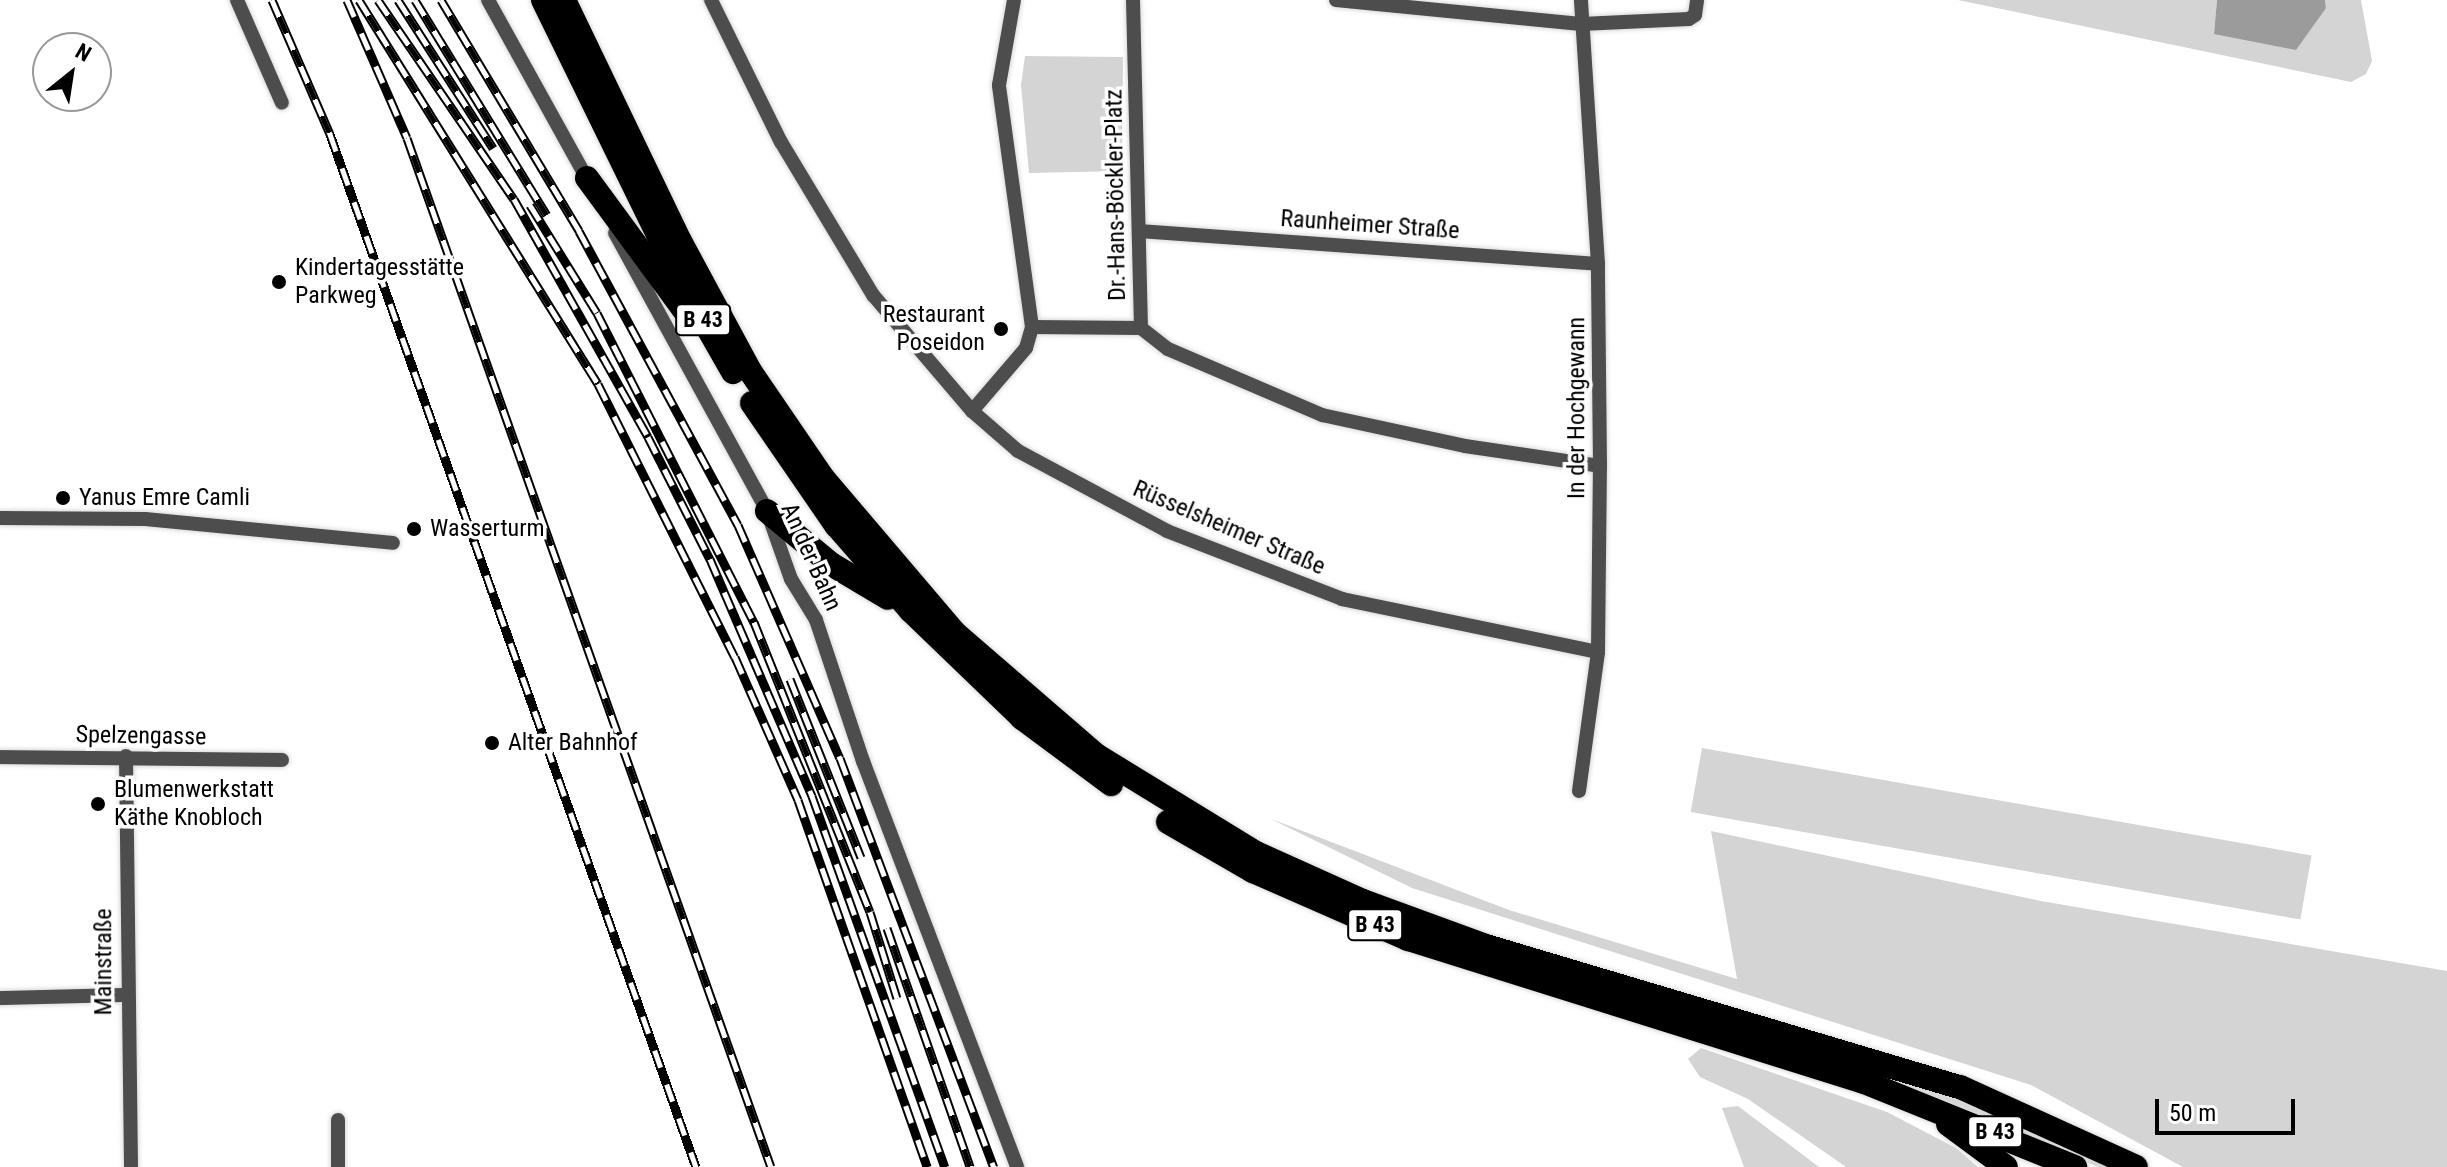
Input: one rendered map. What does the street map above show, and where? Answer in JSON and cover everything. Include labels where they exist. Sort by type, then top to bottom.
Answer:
[{"type":"highway","name":"B 43","points":[[543,0],[725,358],[828,514],[911,611],[981,682],[1064,753],[1253,871],[1481,965],[1913,1099],[2075,1167]]},
{"type":"highway","name":"B 43","points":[[564,0],[736,345],[823,478],[956,634],[1096,755],[1256,853],[1363,901],[1486,946],[1960,1087],[2136,1167]]},
{"type":"highway","points":[[587,178],[669,294],[725,358]]},
{"type":"highway","points":[[767,511],[831,564],[911,611]]},
{"type":"highway","points":[[1913,1099],[2006,1167]]},
{"type":"street","points":[[237,0],[282,103]]},
{"type":"street","name":"An der Bahn","points":[[488,0],[767,511],[791,579],[816,620],[863,761],[1017,1167]]},
{"type":"street","name":"Rüsselsheimer Straße","points":[[711,0],[781,142],[873,295],[972,411],[1018,451],[1076,485],[1167,531],[1342,599],[1598,652]]},
{"type":"street","points":[[972,411],[1026,348],[1032,327],[999,85],[1014,0]]},
{"type":"street","name":"Dr.-Hans-Böckler-Platz","points":[[1032,327],[1141,328],[1133,0]]},
{"type":"street","points":[[1336,0],[1581,24],[1696,7]]},
{"type":"street","name":"In der Hochgewann","points":[[1579,791],[1598,652],[1600,466],[1598,264],[1581,0]]},
{"type":"street","name":"Raunheimer Straße","points":[[1139,231],[1598,264]]},
{"type":"street","points":[[1141,328],[1168,349],[1322,415],[1451,444],[1600,466]]},
{"type":"street","points":[[0,518],[145,519],[393,543]]},
{"type":"street","name":"Mainstraße","points":[[126,756],[126,995],[131,1167]]},
{"type":"street","name":"Spelzengasse","points":[[0,757],[282,760]]},
{"type":"street","points":[[0,998],[126,995]]},
{"type":"street","points":[[338,1120],[338,1167]]},
{"type":"shaded area","points":[[1958,0],[2217,0],[2214,34],[2326,8],[2325,0],[2361,0],[2372,61],[2366,74],[2351,82]]},
{"type":"shaded area","points":[[2217,0],[2325,0],[2326,8],[2296,50],[2214,34]]},
{"type":"shaded area","points":[[1025,56],[1123,57],[1122,171],[1029,173],[1021,85]]},
{"type":"shaded area","points":[[1702,748],[2312,855],[2300,920],[1691,812]]},
{"type":"shaded area","points":[[1269,818],[1509,910],[1737,979],[1711,831],[2041,901],[2447,971],[2447,1167],[2183,1167],[2031,1085],[1412,888]]},
{"type":"shaded area","points":[[1726,1024],[1950,1092],[2119,1167],[2098,1167],[1947,1102]]},
{"type":"shaded area","points":[[1701,1048],[1887,1112],[1956,1148],[1978,1167],[1846,1167],[1748,1099],[1700,1077],[1688,1059]]},
{"type":"shaded area","points":[[1738,1106],[1819,1167],[1744,1167],[1722,1108]]},
{"type":"railway","points":[[272,0],[330,134],[696,1167]]},
{"type":"railway","points":[[347,0],[407,138],[771,1167]]},
{"type":"railway","points":[[359,0],[598,384],[735,657],[798,800],[927,1167]]},
{"type":"railway","points":[[378,0],[514,199],[648,437],[710,559],[812,796],[945,1167]]},
{"type":"railway","points":[[398,0],[493,148]]},
{"type":"railway","points":[[415,0],[547,215]]},
{"type":"railway","points":[[441,0],[579,231],[738,525],[840,758],[994,1167]]},
{"type":"railway","points":[[530,205],[597,313],[754,622],[870,912],[897,998]]},
{"type":"railway","points":[[790,679],[861,857]]},
{"type":"railway","points":[[887,928],[970,1167]]},
{"type":"place","name":"Kindertagesstätte Parkweg","points":[[279,282]]},
{"type":"place","name":"Restaurant Poseidon","points":[[1001,329]]},
{"type":"place","name":"Yanus Emre Camli","points":[[63,498]]},
{"type":"place","name":"Wasserturm","points":[[414,529]]},
{"type":"place","name":"Alter Bahnhof","points":[[492,743]]},
{"type":"place","name":"Blumenwerkstatt Käthe Knobloch","points":[[98,804]]}]
